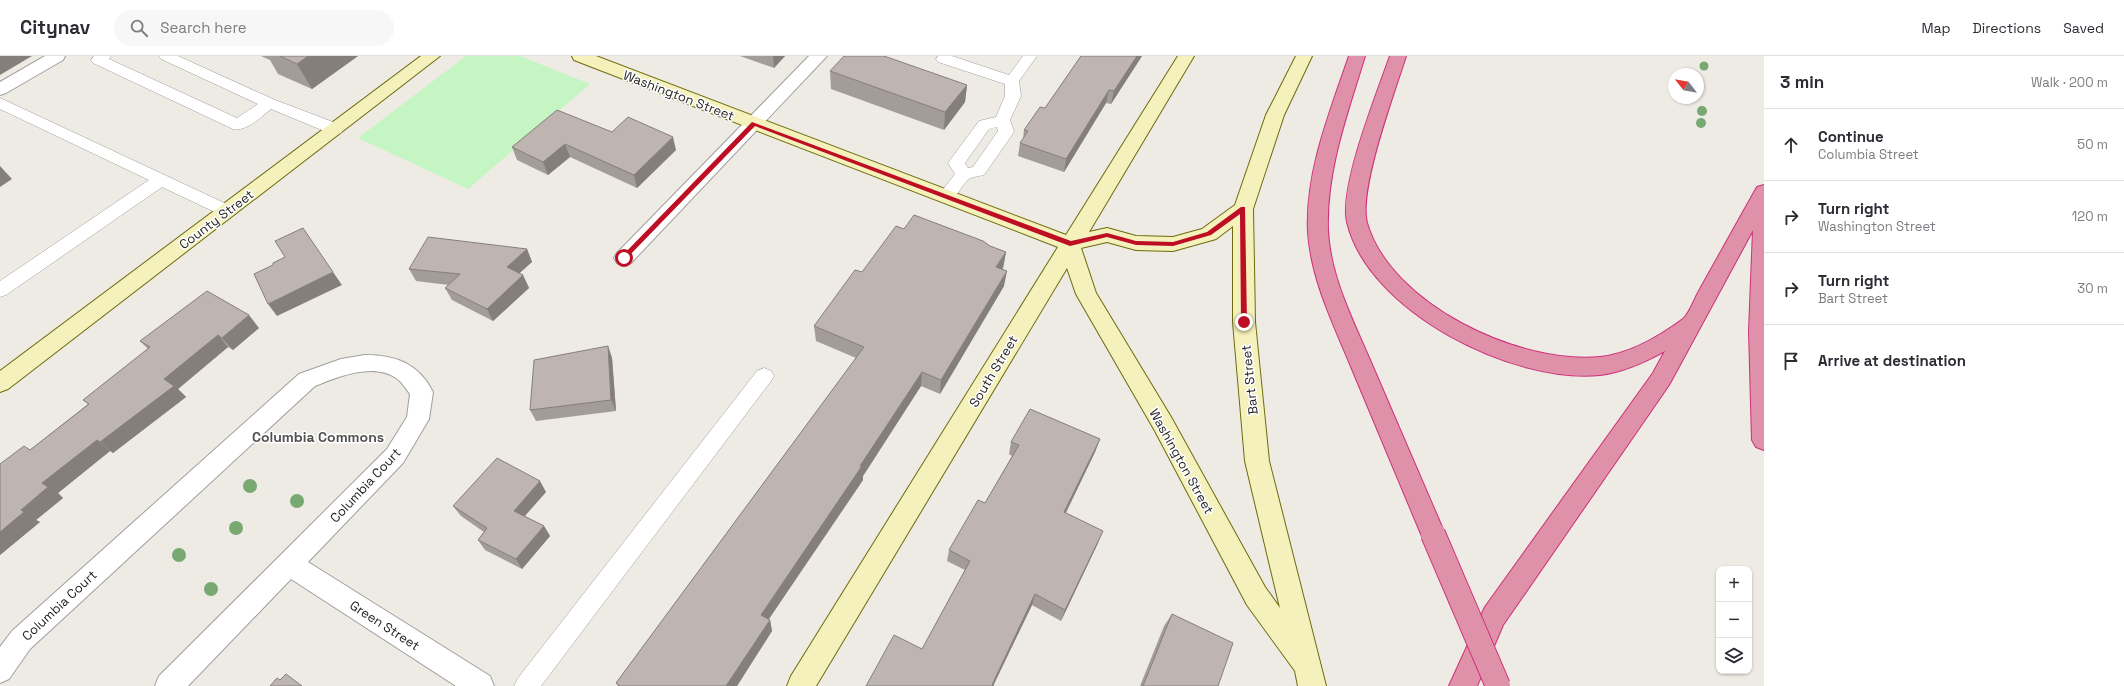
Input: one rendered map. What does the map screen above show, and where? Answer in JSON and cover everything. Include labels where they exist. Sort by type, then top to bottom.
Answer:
[{"type":"highway","points":[[1357,56],[1325,164],[1319,196],[1318,231],[1322,263],[1334,300],[1498,686]]},
{"type":"highway","points":[[1398,56],[1357,196],[1357,222],[1366,248],[1383,272],[1405,296],[1434,317],[1473,338],[1510,352],[1546,362],[1576,366],[1600,366],[1623,361],[1645,353],[1690,325]]},
{"type":"highway","points":[[1764,178],[1762,319],[1764,440]]},
{"type":"highway","points":[[1463,686],[1494,616],[1661,379],[1764,192]]},
{"type":"street","points":[[0,89],[57,56]]},
{"type":"street","name":"County Street","points":[[3,377],[227,211],[432,56]]},
{"type":"street","name":"Washington Street","points":[[580,56],[1070,244],[1086,294],[1163,424],[1256,596],[1310,678]]},
{"type":"street","points":[[624,258],[819,56]]},
{"type":"street","name":"South Street","points":[[801,686],[1186,56]]},
{"type":"street","name":"Bart Street","points":[[1304,56],[1275,115],[1243,209],[1244,322],[1257,460],[1310,678]]},
{"type":"street","points":[[1070,244],[1107,235],[1136,243],[1173,244],[1209,234],[1243,209]]},
{"type":"street","name":"Columbia Court","points":[[0,670],[21,640],[308,380],[342,366],[372,362],[402,370],[422,392],[418,419],[395,456],[290,565],[169,686]]},
{"type":"street","name":"Green Street","points":[[290,565],[480,686]]},
{"type":"lane","points":[[166,56],[270,103],[335,129]]},
{"type":"lane","points":[[945,56],[943,59],[1012,81]]},
{"type":"lane","points":[[946,196],[964,174],[978,171],[1006,131],[1002,120],[1013,96],[1012,81],[1030,56]]},
{"type":"lane","points":[[97,57],[238,125],[270,103]]},
{"type":"lane","points":[[0,103],[227,211]]},
{"type":"lane","points":[[964,174],[956,163],[984,125],[1002,120]]},
{"type":"lane","points":[[0,290],[161,180]]},
{"type":"lane","points":[[526,686],[764,376]]},
{"type":"green space","points":[[466,56],[520,56],[590,84],[468,189],[358,138]]},
{"type":"building","points":[[280,56],[308,56],[297,64]]},
{"type":"building","points":[[844,56],[884,56],[967,85],[945,112],[830,71]]},
{"type":"building","points":[[1081,56],[1137,56],[1114,91],[1109,90],[1066,159],[1020,143],[1028,131],[1024,130],[1040,107],[1045,108]]},
{"type":"building","points":[[557,110],[612,132],[628,117],[673,137],[634,175],[565,144],[543,162],[512,147]]},
{"type":"building","points":[[914,215],[983,241],[990,246],[1006,252],[996,267],[1007,271],[941,380],[922,372],[860,466],[862,466],[761,615],[770,620],[726,686],[620,686],[616,683],[864,347],[814,326],[855,270],[862,272],[896,226],[904,229]]},
{"type":"building","points":[[303,228],[333,272],[268,304],[254,274],[273,265],[273,263],[285,257],[275,241]]},
{"type":"building","points":[[428,237],[527,249],[507,267],[523,275],[487,309],[445,288],[460,274],[409,269]]},
{"type":"building","points":[[207,291],[249,315],[222,338],[218,335],[164,379],[174,386],[100,442],[97,440],[42,483],[48,487],[21,510],[24,512],[0,532],[0,464],[24,446],[30,450],[89,404],[83,400],[150,347],[140,341]]},
{"type":"building","points":[[608,346],[611,400],[530,410],[534,360]]},
{"type":"building","points":[[1030,409],[1100,439],[1064,512],[1103,531],[1065,610],[1035,594],[992,685],[994,686],[866,686],[894,635],[922,649],[970,561],[949,550],[978,500],[985,503],[1019,445],[1011,442]]},
{"type":"building","points":[[497,458],[540,481],[514,511],[544,526],[516,559],[478,540],[487,528],[453,506]]},
{"type":"building","points":[[1172,614],[1233,643],[1218,686],[1143,686]]},
{"type":"building","points":[[286,674],[302,686],[270,686],[277,678],[280,680]]},
{"type":"district","name":"Columbia Commons","points":[[318,437]]},
{"type":"route","points":[[624,258],[754,124],[1070,244],[1107,235],[1136,243],[1173,244],[1209,234],[1243,209],[1244,322]]}]
